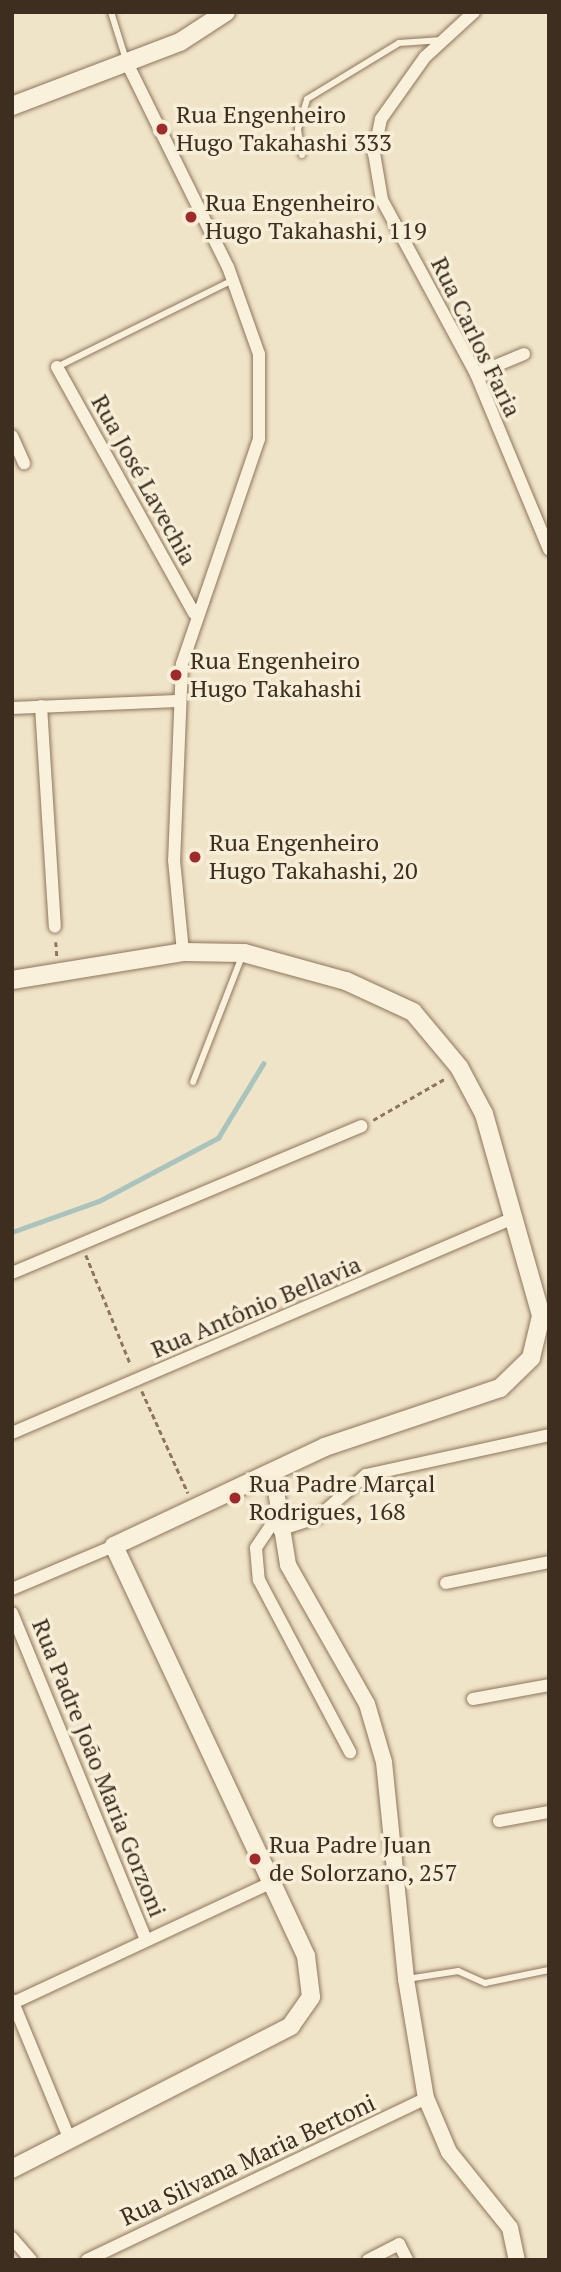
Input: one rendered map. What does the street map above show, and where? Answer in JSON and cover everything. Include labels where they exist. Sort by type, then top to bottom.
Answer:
[{"type":"main road","points":[[12,106],[128,65],[209,27],[226,12]]},
{"type":"main road","points":[[12,980],[58,970],[183,952],[244,953],[389,997],[433,1032],[459,1067],[484,1114],[534,1280],[544,1340],[500,1388],[325,1447],[114,1546],[306,1956],[311,1997],[305,2014],[12,2169]]},
{"type":"street","name":"Rua Carlos Faria","points":[[474,12],[442,40],[381,119],[374,153],[382,200],[476,374],[549,549]]},
{"type":"street","points":[[128,65],[233,280],[259,354],[260,439],[246,492],[194,613],[177,701],[174,860],[183,952]]},
{"type":"street","points":[[476,374],[524,354]]},
{"type":"street","name":"Rua José Lavechia","points":[[57,367],[194,613]]},
{"type":"street","points":[[12,436],[24,463]]},
{"type":"street","points":[[12,708],[177,701]]},
{"type":"street","points":[[41,706],[55,928]]},
{"type":"street","points":[[12,1273],[361,1125]]},
{"type":"street","name":"Rua Antônio Bellavia","points":[[12,1433],[516,1217]]},
{"type":"street","points":[[350,1752],[259,1580],[256,1548],[278,1524],[317,1518],[366,1475],[549,1435]]},
{"type":"street","points":[[273,1472],[278,1524],[297,1584],[367,1704],[377,1734],[405,1979],[426,2098],[449,2151],[510,2228],[517,2260]]},
{"type":"street","points":[[12,1589],[114,1546]]},
{"type":"street","points":[[446,1583],[549,1562]]},
{"type":"street","name":"Rua Padre João Maria Gorzoni","points":[[12,1613],[146,1940]]},
{"type":"street","points":[[473,1699],[549,1685]]},
{"type":"street","points":[[499,1821],[549,1812]]},
{"type":"street","points":[[70,2140],[13,2001],[273,1882]]},
{"type":"street","name":"Rua Silvana Maria Bertoni","points":[[87,2260],[426,2098]]},
{"type":"street","points":[[12,2238],[31,2260]]},
{"type":"street","points":[[368,2260],[399,2244],[407,2260]]},
{"type":"lane","points":[[111,12],[128,65]]},
{"type":"lane","points":[[302,155],[298,130],[307,99],[399,43],[442,40]]},
{"type":"lane","points":[[57,367],[233,280]]},
{"type":"lane","points":[[193,1082],[244,953]]},
{"type":"lane","points":[[405,1979],[458,1971],[485,1983],[549,1970]]},
{"type":"path","points":[[55,928],[58,970]]},
{"type":"path","points":[[361,1125],[393,1112],[459,1067]]},
{"type":"path","points":[[81,1242],[138,1381],[195,1509]]},
{"type":"waterway","points":[[12,1232],[99,1201],[218,1138],[263,1064]]},
{"type":"place","name":"Rua Engenheiro Hugo Takahashi 333","points":[[162,129]]},
{"type":"place","name":"Rua Engenheiro Hugo Takahashi, 119","points":[[191,217]]},
{"type":"place","name":"Rua Engenheiro Hugo Takahashi","points":[[176,675]]},
{"type":"place","name":"Rua Engenheiro Hugo Takahashi, 20","points":[[195,857]]},
{"type":"place","name":"Rua Padre Marçal Rodrigues, 168","points":[[235,1498]]},
{"type":"place","name":"Rua Padre Juan de Solorzano, 257","points":[[255,1859]]}]
